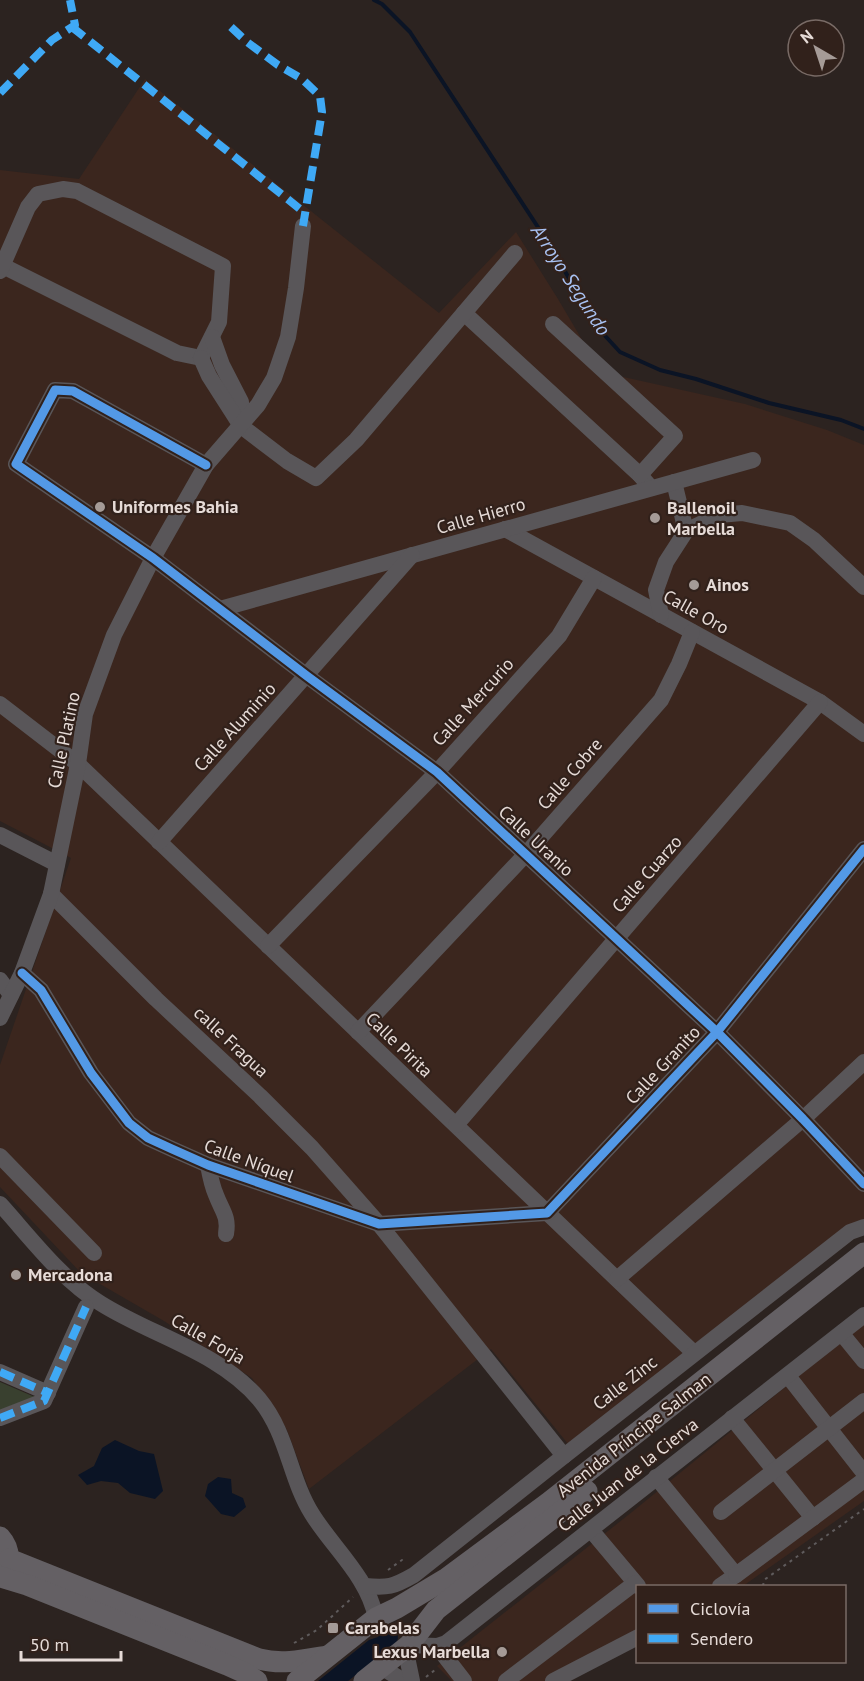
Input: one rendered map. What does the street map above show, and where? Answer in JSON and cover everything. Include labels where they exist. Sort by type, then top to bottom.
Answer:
[{"type":"main road","name":"Avenida Príncipe Salman","points":[[297,1681],[376,1618],[447,1578],[548,1503],[864,1253]]},
{"type":"main road","name":"Avenida Príncipe Salman","points":[[364,1681],[413,1640],[436,1610],[864,1270]]},
{"type":"main road","points":[[0,1538],[8,1549],[3,1571]]},
{"type":"main road","points":[[3,1571],[260,1659],[273,1662],[303,1661],[327,1656]]},
{"type":"main road","points":[[3,1571],[27,1585],[217,1661],[257,1681]]},
{"type":"main road","points":[[397,1608],[407,1617],[413,1640]]},
{"type":"street","points":[[63,189],[77,191],[223,266],[219,322],[201,358],[177,353],[1,269],[28,207],[38,194],[63,189]]},
{"type":"street","name":"Calle Platino","points":[[0,1018],[22,974],[51,894],[86,714],[114,635],[153,558],[206,465],[258,405],[274,378],[288,337],[303,226]]},
{"type":"street","points":[[201,358],[209,376],[241,426],[287,461],[316,478],[356,440],[515,253]]},
{"type":"street","points":[[464,313],[640,475],[651,488]]},
{"type":"street","points":[[553,324],[675,436],[640,475]]},
{"type":"street","points":[[212,336],[222,365],[241,402],[241,426]]},
{"type":"street","name":"Calle Uranio","points":[[206,465],[73,391],[55,390],[16,464],[153,558],[437,772],[717,1032],[864,1184]]},
{"type":"street","name":"Calle Hierro","points":[[220,609],[753,460]]},
{"type":"street","points":[[674,482],[686,531]]},
{"type":"street","points":[[661,615],[656,590],[666,562],[686,531],[719,515],[741,513],[790,523],[814,540],[864,587]]},
{"type":"street","name":"Calle Oro","points":[[505,529],[820,702],[864,734]]},
{"type":"street","name":"Calle Aluminio","points":[[159,842],[412,555]]},
{"type":"street","name":"Calle Mercurio","points":[[268,946],[437,772],[559,636],[594,578]]},
{"type":"street","name":"Calle Cobre","points":[[358,1032],[526,854],[661,700],[692,632]]},
{"type":"street","name":"Calle Cuarzo","points":[[456,1125],[820,702]]},
{"type":"street","name":"Calle Pirita","points":[[0,704],[78,764],[694,1353]]},
{"type":"street","points":[[0,835],[57,864]]},
{"type":"street","name":"Calle Granito","points":[[547,1213],[717,1032],[864,849]]},
{"type":"street","name":"calle Fragua","points":[[51,894],[156,999],[297,1133],[379,1224]]},
{"type":"street","name":"Calle Níquel","points":[[22,974],[41,990],[91,1073],[129,1123],[148,1138],[208,1165],[379,1224],[547,1213]]},
{"type":"street","points":[[0,980],[11,995]]},
{"type":"street","points":[[617,1279],[803,1119],[864,1062]]},
{"type":"street","points":[[0,1156],[94,1253]]},
{"type":"street","points":[[208,1165],[216,1197],[228,1223],[226,1234]]},
{"type":"street","name":"Calle Forja","points":[[0,1204],[64,1275],[86,1294],[100,1304],[221,1366],[251,1390],[272,1416],[282,1437],[303,1499],[365,1586],[376,1618]]},
{"type":"street","points":[[379,1224],[564,1455]]},
{"type":"street","name":"Calle Zinc","points":[[365,1586],[384,1588],[414,1575],[850,1232],[864,1227]]},
{"type":"street","points":[[0,1418],[44,1401],[86,1307]]},
{"type":"street","name":"Calle Juan de la Cierva","points":[[437,1646],[446,1643],[864,1315]]},
{"type":"street","points":[[842,1334],[864,1362]]},
{"type":"street","points":[[0,1372],[48,1393]]},
{"type":"street","points":[[788,1376],[864,1473]]},
{"type":"street","points":[[721,1512],[864,1401]]},
{"type":"street","points":[[732,1418],[813,1518]]},
{"type":"street","points":[[656,1477],[736,1575]]},
{"type":"street","points":[[723,1585],[864,1480]]},
{"type":"street","points":[[506,1681],[636,1585],[591,1530]]},
{"type":"street","name":"Calle Zinc","points":[[397,1608],[414,1575]]},
{"type":"street","points":[[365,1586],[397,1608]]},
{"type":"street","points":[[553,1681],[636,1638]]},
{"type":"street","points":[[412,1681],[407,1657],[413,1640],[437,1646],[464,1681]]},
{"type":"street","points":[[381,1667],[404,1681]]},
{"type":"path","points":[[763,1585],[764,1580],[864,1509]]},
{"type":"path","points":[[293,1644],[317,1630],[365,1586]]},
{"type":"shaded area","points":[[145,79],[439,313],[516,232],[601,372],[745,404],[827,430],[864,445],[864,1231],[577,1455],[491,1349],[309,1489],[287,1430],[252,1378],[164,1321],[81,1273],[0,1187],[0,1065],[71,858],[0,821],[0,170],[79,179]]},
{"type":"shaded area","points":[[864,1323],[864,1501],[744,1585],[636,1585],[636,1644],[559,1681],[452,1681],[437,1666],[632,1512]]},
{"type":"green space","points":[[0,1382],[37,1398],[0,1411]]},
{"type":"water","points":[[115,1440],[139,1451],[154,1454],[163,1491],[155,1499],[130,1493],[118,1483],[101,1481],[87,1485],[78,1475],[94,1466],[102,1448]]},
{"type":"water","points":[[218,1477],[231,1479],[232,1493],[243,1498],[246,1507],[234,1517],[221,1514],[205,1496],[208,1484]]},
{"type":"water","points":[[390,1627],[397,1633],[396,1643],[387,1647],[383,1654],[348,1681],[318,1681],[369,1640],[378,1637],[383,1629]]},
{"type":"waterway","name":"Arroyo Segundo","points":[[374,0],[382,4],[410,32],[551,247],[597,327],[620,352],[660,370],[696,379],[769,403],[841,420],[864,429]]},
{"type":"marked path","points":[[0,93],[52,40],[75,25],[70,0]]},
{"type":"marked path","points":[[72,27],[305,213]]},
{"type":"marked path","points":[[231,27],[278,65],[302,79],[320,96],[322,112],[303,226]]},
{"type":"marked path","points":[[0,1418],[44,1401],[86,1307]]},
{"type":"marked path","points":[[0,1372],[48,1393]]},
{"type":"cycle path","points":[[206,465],[73,391],[55,390],[16,464],[153,558],[437,772],[717,1032],[864,1184]]},
{"type":"cycle path","points":[[22,973],[41,990],[91,1073],[129,1123],[148,1138],[172,1149],[208,1165],[379,1224],[547,1213],[717,1032],[864,849]]},
{"type":"place","name":"Uniformes Bahia","points":[[100,507]]},
{"type":"place","name":"Ballenoil Marbella","points":[[655,518]]},
{"type":"place","name":"Ainos","points":[[694,585]]},
{"type":"place","name":"Mercadona","points":[[16,1275]]},
{"type":"place","name":"Carabelas","points":[[333,1628]]},
{"type":"place","name":"Lexus Marbella","points":[[502,1652]]}]
